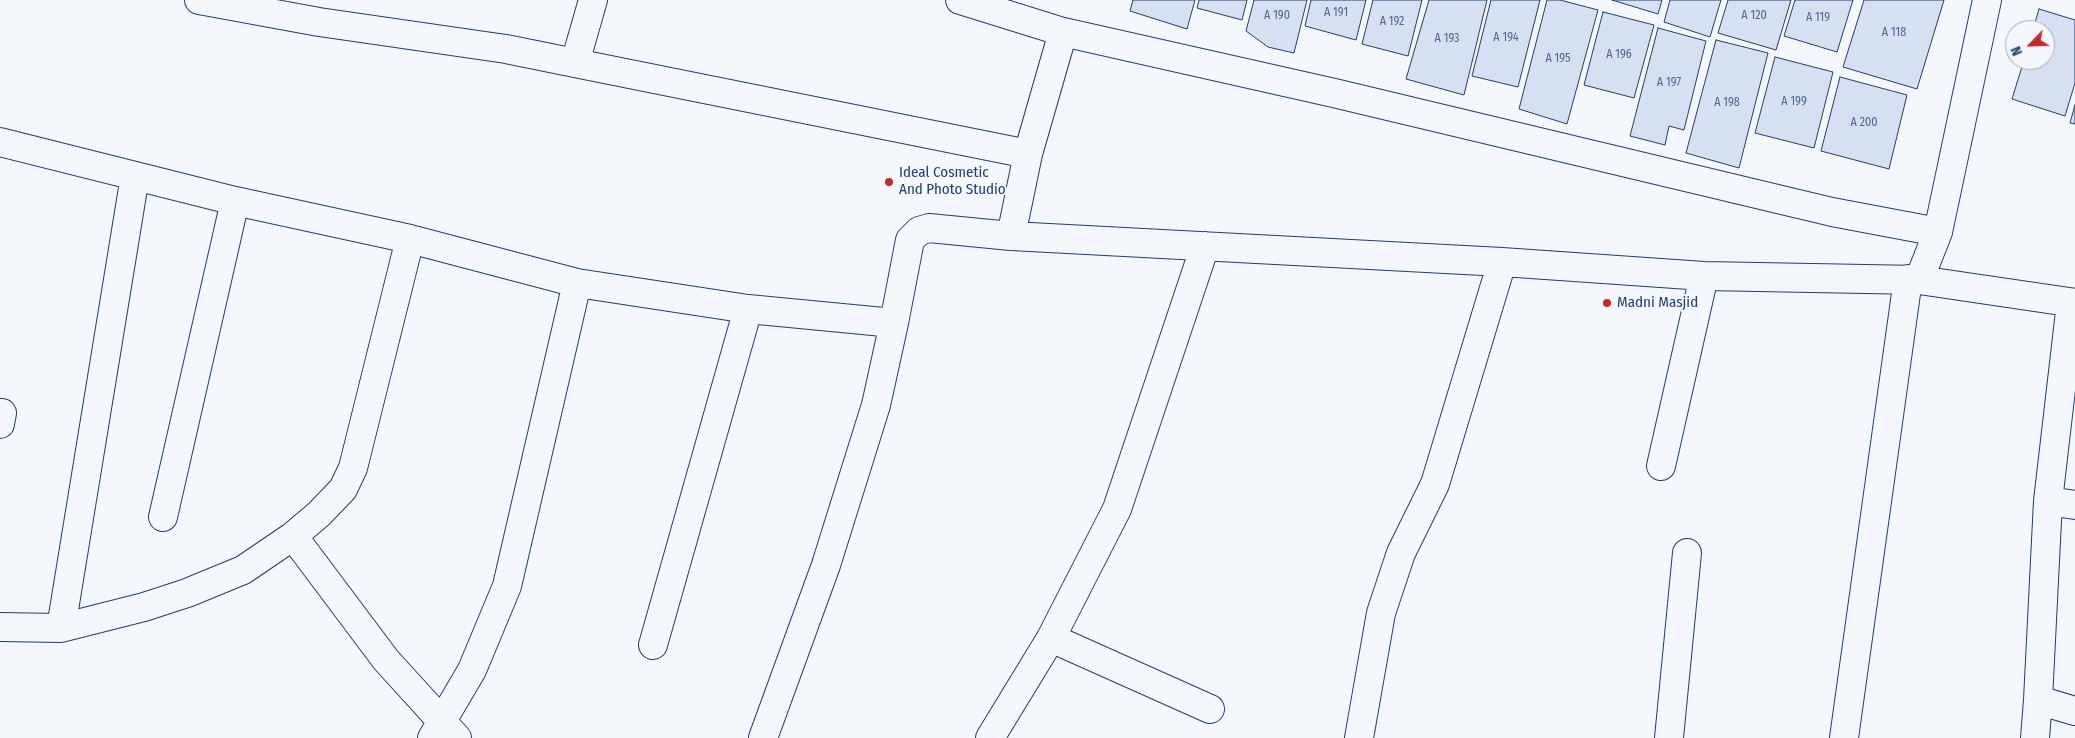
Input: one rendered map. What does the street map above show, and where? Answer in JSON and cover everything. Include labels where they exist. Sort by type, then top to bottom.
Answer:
[{"type":"street","points":[[199,0],[319,22],[506,49],[1028,154]]},
{"type":"street","points":[[575,63],[593,0]]},
{"type":"street","points":[[960,0],[1063,32],[1334,93],[1832,212],[1938,232]]},
{"type":"street","points":[[1844,738],[1913,279],[1938,232],[1987,0]]},
{"type":"street","points":[[1011,236],[1028,154],[1063,32]]},
{"type":"street","points":[[0,142],[236,202],[410,239],[577,284],[748,308],[894,323]]},
{"type":"street","points":[[61,628],[135,176]]},
{"type":"street","points":[[163,517],[236,202]]},
{"type":"street","points":[[763,738],[838,528],[876,405],[910,240],[918,231],[930,228],[1011,236],[1502,262],[1704,276],[1913,279],[2073,303],[2048,501],[2035,738]]},
{"type":"street","points":[[0,627],[61,628],[144,607],[187,593],[243,570],[293,536],[319,514],[343,489],[353,468],[410,239]]},
{"type":"street","points":[[990,738],[1051,638],[1117,509],[1206,246]]},
{"type":"street","points":[[1359,738],[1380,613],[1401,553],[1435,484],[1502,262]]},
{"type":"street","points":[[1661,466],[1704,276]]},
{"type":"street","points":[[293,536],[386,660],[444,733],[507,586],[577,284]]},
{"type":"street","points":[[653,645],[748,308]]},
{"type":"street","points":[[2048,501],[2075,505]]},
{"type":"street","points":[[1669,738],[1687,553]]},
{"type":"street","points":[[1051,638],[1210,710]]},
{"type":"street","points":[[2038,700],[2075,711]]},
{"type":"building","points":[[1133,0],[1195,0],[1187,29],[1130,11]]},
{"type":"building","points":[[1199,0],[1247,0],[1242,20],[1197,8]]},
{"type":"building","points":[[1254,0],[1307,0],[1294,53],[1268,47],[1246,31]]},
{"type":"building","points":[[1311,0],[1366,0],[1356,40],[1305,26]]},
{"type":"building","points":[[1373,0],[1422,0],[1408,56],[1362,44]]},
{"type":"building","points":[[1429,0],[1487,0],[1464,95],[1406,79]]},
{"type":"building","points":[[1491,0],[1540,0],[1518,87],[1472,76]]},
{"type":"building","points":[[1547,0],[1560,0],[1598,10],[1567,124],[1519,109]]},
{"type":"building","points":[[1612,0],[1662,0],[1658,14]]},
{"type":"building","points":[[1670,0],[1721,0],[1710,37],[1664,22]]},
{"type":"building","points":[[1728,0],[1791,0],[1776,50],[1718,33]]},
{"type":"building","points":[[1795,0],[1853,0],[1837,52],[1784,36]]},
{"type":"building","points":[[1864,0],[1944,0],[1917,89],[1843,67]]},
{"type":"building","points":[[2039,9],[2075,20],[2075,83],[2065,116],[2012,99],[2021,70],[2055,70],[2055,20],[2036,20]]},
{"type":"building","points":[[1603,12],[1654,25],[1634,98],[1584,85]]},
{"type":"building","points":[[1658,28],[1706,41],[1684,130],[1669,126],[1665,145],[1630,136]]},
{"type":"building","points":[[1716,40],[1768,53],[1739,168],[1686,153]]},
{"type":"building","points":[[1775,57],[1833,72],[1814,148],[1755,133]]},
{"type":"building","points":[[1840,77],[1907,95],[1889,169],[1821,151]]},
{"type":"building","points":[[2075,105],[2075,124],[2070,123]]},
{"type":"place","name":"Ideal Cosmetic And Photo Studio","points":[[889,182]]},
{"type":"place","name":"Madni Masjid","points":[[1607,303]]}]
